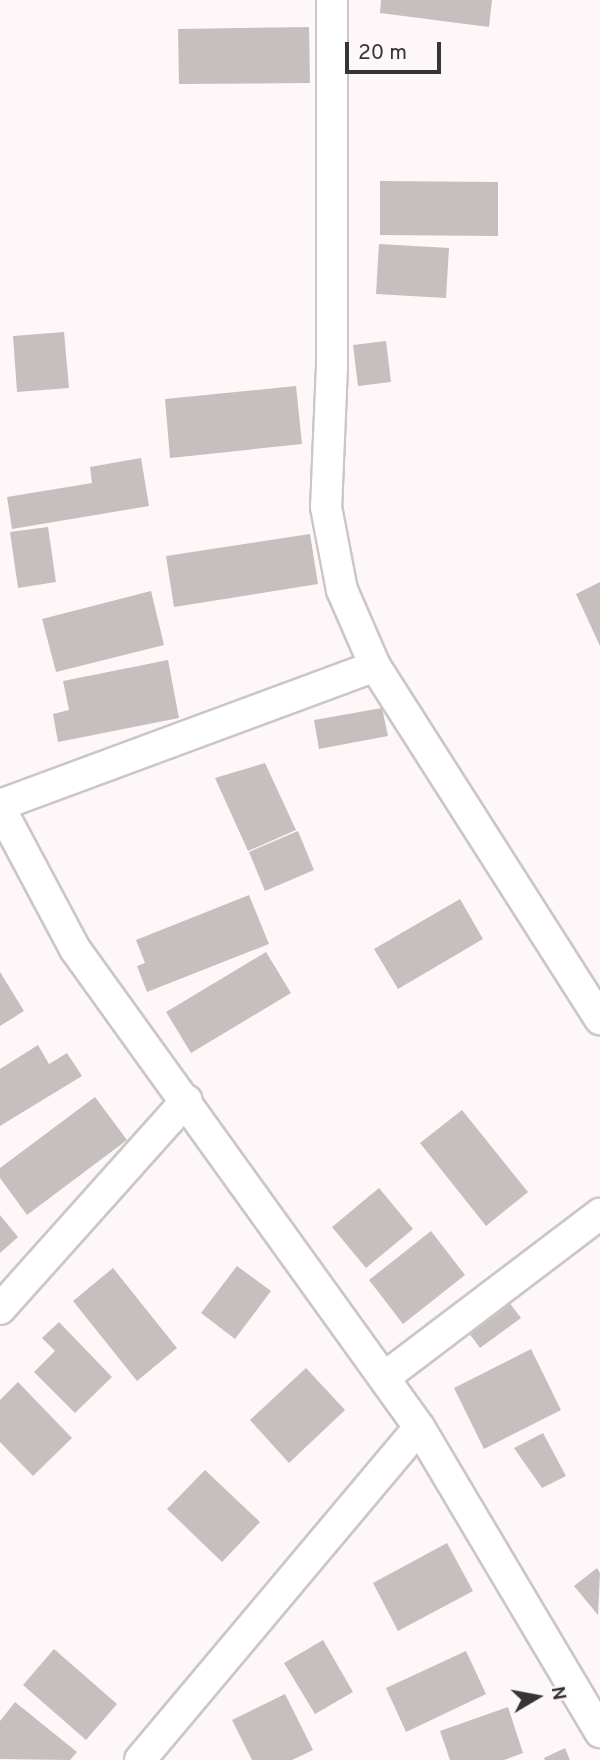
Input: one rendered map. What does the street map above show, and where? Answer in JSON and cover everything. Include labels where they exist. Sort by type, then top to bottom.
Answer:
[{"type":"street","points":[[332,0],[332,366],[326,507],[342,590],[375,666],[600,1019]]},
{"type":"street","points":[[375,666],[0,806],[9,851],[75,949],[187,1100],[419,1427],[600,1732]]},
{"type":"street","points":[[0,1309],[187,1100]]},
{"type":"street","points":[[385,1377],[600,1214]]},
{"type":"street","points":[[140,1760],[419,1427]]},
{"type":"building","points":[[381,0],[492,0],[489,27],[380,13]]},
{"type":"building","points":[[309,27],[310,83],[179,84],[178,29]]},
{"type":"building","points":[[380,181],[498,182],[498,236],[380,235]]},
{"type":"building","points":[[379,244],[449,248],[446,298],[376,294]]},
{"type":"building","points":[[64,332],[69,388],[17,392],[13,336]]},
{"type":"building","points":[[386,341],[391,382],[358,386],[353,345]]},
{"type":"building","points":[[296,386],[302,444],[170,458],[165,399]]},
{"type":"building","points":[[141,458],[149,506],[12,529],[7,497],[92,483],[90,467]]},
{"type":"building","points":[[48,527],[56,582],[18,588],[10,532]]},
{"type":"building","points":[[310,534],[318,584],[174,607],[166,556]]},
{"type":"building","points":[[600,582],[600,646],[576,594]]},
{"type":"building","points":[[151,591],[164,645],[56,672],[42,619]]},
{"type":"building","points":[[168,660],[179,718],[58,742],[53,714],[69,710],[63,681]]},
{"type":"building","points":[[382,708],[388,736],[319,749],[314,720]]},
{"type":"building","points":[[265,763],[296,830],[248,851],[215,778]]},
{"type":"building","points":[[298,831],[314,870],[265,891],[249,852]]},
{"type":"building","points":[[249,895],[269,944],[147,992],[137,966],[145,963],[136,940]]},
{"type":"building","points":[[460,899],[483,939],[398,989],[374,949]]},
{"type":"building","points":[[266,952],[291,993],[191,1053],[166,1012]]},
{"type":"building","points":[[0,972],[24,1011],[0,1026]]},
{"type":"building","points":[[38,1045],[49,1064],[67,1053],[82,1076],[0,1126],[0,1069]]},
{"type":"building","points":[[95,1097],[127,1140],[27,1215],[0,1178],[0,1168]]},
{"type":"building","points":[[462,1110],[528,1192],[486,1226],[420,1143]]},
{"type":"building","points":[[379,1188],[413,1229],[366,1268],[332,1227]]},
{"type":"building","points":[[0,1215],[18,1237],[0,1253]]},
{"type":"building","points":[[431,1231],[465,1275],[403,1324],[369,1280]]},
{"type":"building","points":[[237,1266],[271,1291],[235,1339],[201,1313]]},
{"type":"building","points":[[113,1268],[177,1348],[137,1381],[73,1301]]},
{"type":"building","points":[[506,1298],[521,1318],[480,1348],[465,1328]]},
{"type":"building","points":[[59,1322],[112,1377],[75,1413],[34,1372],[55,1351],[42,1338]]},
{"type":"building","points":[[531,1349],[561,1410],[484,1449],[454,1388]]},
{"type":"building","points":[[306,1368],[345,1410],[289,1463],[250,1420]]},
{"type":"building","points":[[18,1382],[72,1438],[33,1476],[0,1442],[0,1400]]},
{"type":"building","points":[[543,1433],[566,1476],[542,1488],[514,1448]]},
{"type":"building","points":[[205,1470],[260,1522],[222,1562],[167,1509]]},
{"type":"building","points":[[447,1543],[473,1591],[398,1631],[373,1583]]},
{"type":"building","points":[[597,1568],[600,1573],[598,1615],[574,1586]]},
{"type":"building","points":[[323,1640],[353,1692],[315,1714],[284,1663]]},
{"type":"building","points":[[54,1649],[117,1704],[86,1740],[23,1685]]},
{"type":"building","points":[[466,1651],[486,1694],[406,1732],[386,1688]]},
{"type":"building","points":[[285,1694],[313,1750],[292,1760],[252,1760],[232,1720]]},
{"type":"building","points":[[15,1702],[77,1752],[70,1760],[0,1759],[0,1721]]},
{"type":"building","points":[[508,1707],[523,1753],[504,1760],[450,1760],[440,1731]]},
{"type":"building","points":[[565,1748],[570,1760],[545,1760],[544,1758]]}]
